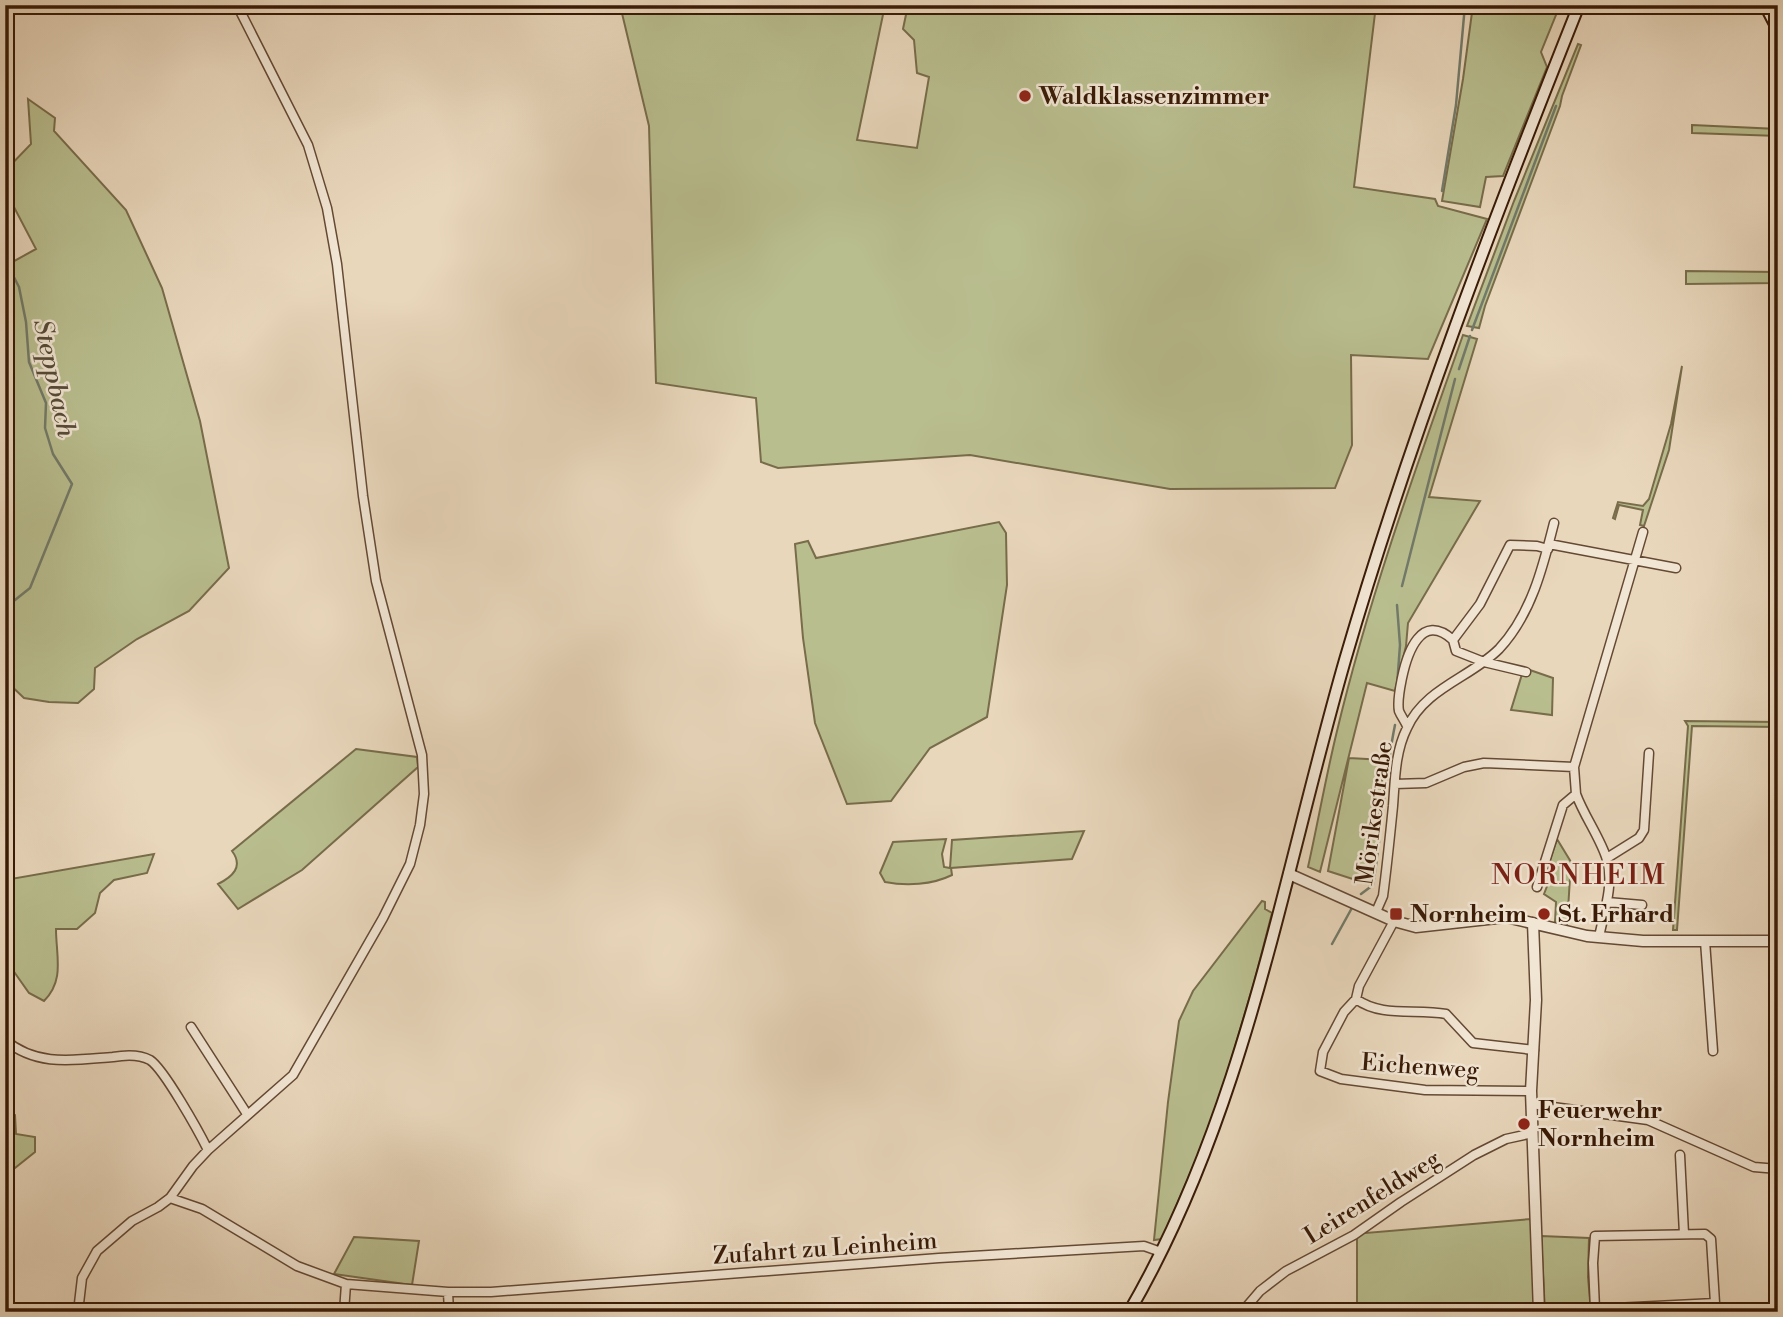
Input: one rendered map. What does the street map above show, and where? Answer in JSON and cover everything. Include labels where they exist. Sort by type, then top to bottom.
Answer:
[{"type":"main road","points":[[1129,1312],[1161,1252],[1201,1158],[1233,1072],[1289,874],[1329,714],[1390,509],[1499,205],[1579,5]]},
{"type":"main road","points":[[1765,5],[1778,30]]},
{"type":"street","points":[[78,1312],[82,1278],[97,1251],[132,1220],[170,1198],[208,1150],[293,1075],[383,918],[410,864],[421,825],[422,755],[376,581],[363,496],[337,264],[327,208],[308,145],[237,5]]},
{"type":"street","name":"Mörikestraße","points":[[1376,912],[1383,896],[1399,751],[1407,726],[1429,699],[1484,662],[1517,625],[1535,590],[1554,523]]},
{"type":"street","points":[[1599,937],[1610,879],[1607,858],[1576,794],[1574,767],[1643,532]]},
{"type":"street","points":[[1453,640],[1484,598],[1510,545],[1548,546],[1676,568]]},
{"type":"street","points":[[1407,726],[1398,702],[1410,647],[1422,635],[1442,632],[1453,640],[1456,652],[1526,672]]},
{"type":"street","points":[[1607,858],[1639,838],[1644,830],[1649,753]]},
{"type":"street","points":[[1395,784],[1426,783],[1464,767],[1484,763],[1574,767]]},
{"type":"street","points":[[1537,887],[1563,805],[1576,794]]},
{"type":"street","points":[[1289,874],[1394,921],[1416,927],[1497,916],[1518,918],[1599,937],[1643,941],[1778,941]]},
{"type":"street","points":[[1607,902],[1642,905]]},
{"type":"street","points":[[1394,921],[1359,986],[1356,999],[1380,1010],[1446,1014],[1473,1043],[1534,1050]]},
{"type":"street","points":[[1533,923],[1536,1000],[1531,1104],[1539,1312]]},
{"type":"street","points":[[1705,941],[1713,1051]]},
{"type":"street","name":"Eichenweg","points":[[1356,999],[1344,1012],[1321,1060],[1320,1071],[1323,1074],[1341,1079],[1425,1090],[1531,1091]]},
{"type":"street","points":[[191,1027],[247,1114]]},
{"type":"street","points":[[5,1041],[18,1050],[47,1060],[122,1056],[146,1058],[153,1062],[163,1076],[208,1150]]},
{"type":"street","points":[[1531,1104],[1648,1120],[1754,1167],[1778,1169]]},
{"type":"street","name":"Leirenfeldweg","points":[[1242,1312],[1260,1291],[1286,1271],[1354,1235],[1474,1156],[1506,1139],[1533,1133]]},
{"type":"street","points":[[1680,1155],[1684,1234]]},
{"type":"street","name":"Zufahrt zu Leinheim","points":[[170,1198],[202,1209],[297,1266],[345,1284],[448,1292],[491,1292],[994,1254],[1144,1246],[1161,1252]]},
{"type":"street","points":[[1684,1234],[1705,1234],[1711,1239],[1715,1303],[1595,1311],[1595,1236],[1684,1234]]},
{"type":"street","points":[[344,1312],[345,1284]]},
{"type":"street","points":[[448,1292],[450,1312]]},
{"type":"green space","points":[[620,5],[885,5],[857,140],[917,148],[929,77],[917,73],[914,40],[903,29],[908,5],[1376,5],[1354,187],[1435,199],[1438,206],[1487,219],[1428,359],[1351,355],[1352,445],[1335,488],[1170,489],[970,455],[778,468],[761,462],[756,398],[656,383],[649,126]]},
{"type":"green space","points":[[1473,5],[1560,5],[1541,52],[1547,67],[1503,176],[1486,177],[1480,207],[1442,201]]},
{"type":"green space","points":[[1578,44],[1581,45],[1560,106],[1479,328],[1467,326],[1514,201]]},
{"type":"green space","points":[[28,99],[55,118],[54,131],[126,210],[162,288],[200,421],[229,568],[189,611],[137,639],[95,668],[94,689],[78,703],[24,698],[5,680],[5,261],[7,265],[36,249],[5,190],[5,171],[31,144]]},
{"type":"green space","points":[[1692,125],[1778,129],[1778,136],[1692,133]]},
{"type":"green space","points":[[1686,271],[1778,272],[1778,283],[1686,284]]},
{"type":"green space","points":[[1463,335],[1477,339],[1429,497],[1480,501],[1408,623],[1406,646],[1395,691],[1367,683],[1320,872],[1308,867],[1350,681],[1395,532]]},
{"type":"green space","points":[[1682,366],[1669,450],[1644,526],[1640,525],[1643,510],[1619,505],[1615,519],[1613,518],[1618,502],[1643,506],[1649,499],[1671,424]]},
{"type":"green space","points":[[999,522],[1006,533],[1007,585],[987,717],[930,748],[891,801],[847,804],[815,723],[803,638],[795,544],[808,541],[816,558]]},
{"type":"green space","points":[[1527,669],[1553,678],[1552,715],[1511,710],[1523,671]]},
{"type":"green space","points":[[1685,721],[1778,722],[1778,727],[1692,726],[1677,930],[1673,930],[1688,726]]},
{"type":"green space","points":[[356,749],[417,757],[418,767],[302,870],[238,909],[218,884],[228,878],[237,867],[232,851]]},
{"type":"green space","points":[[1349,758],[1384,760],[1371,885],[1328,871]]},
{"type":"green space","points":[[1084,831],[1072,859],[951,868],[952,875],[919,884],[885,882],[880,873],[893,842],[946,839],[942,854],[944,867],[950,868],[952,840]]},
{"type":"green space","points":[[1557,839],[1571,862],[1567,926],[1555,922],[1556,902],[1544,894],[1551,876],[1545,874]]},
{"type":"green space","points":[[154,854],[147,873],[114,880],[100,893],[95,913],[77,929],[56,929],[58,967],[55,985],[44,1001],[29,993],[5,959],[5,880]]},
{"type":"green space","points":[[1262,901],[1265,902],[1265,909],[1272,913],[1219,1101],[1162,1239],[1154,1240],[1179,1021],[1193,991]]},
{"type":"green space","points":[[5,1113],[15,1115],[16,1134],[35,1137],[35,1152],[10,1172],[6,1204],[8,1241],[5,1251]]},
{"type":"green space","points":[[1531,1219],[1535,1312],[1357,1312],[1357,1236],[1365,1230],[1366,1233]]},
{"type":"green space","points":[[1541,1236],[1589,1238],[1591,1312],[1545,1312]]},
{"type":"green space","points":[[354,1237],[419,1241],[412,1285],[334,1274]]},
{"type":"waterway","points":[[1442,191],[1456,105],[1465,5]]},
{"type":"waterway","points":[[1472,330],[1556,106]]},
{"type":"waterway","name":"Steppbach","points":[[5,260],[19,287],[26,322],[29,362],[46,403],[45,428],[53,454],[72,484],[30,588],[5,608]]},
{"type":"waterway","points":[[1459,369],[1470,336]]},
{"type":"waterway","points":[[1402,586],[1455,379]]},
{"type":"waterway","points":[[1397,605],[1400,645],[1397,686]]},
{"type":"waterway","points":[[1361,894],[1373,885],[1395,725]]},
{"type":"waterway","points":[[1332,944],[1353,906]]},
{"type":"place","name":"Waldklassenzimmer","points":[[1025,96]]},
{"type":"place","name":"Nornheim","points":[[1396,914]]},
{"type":"place","name":"St. Erhard","points":[[1544,914]]},
{"type":"place","name":"Feuerwehr Nornheim","points":[[1524,1124]]},
{"type":"district","name":"NORNHEIM","points":[[1579,874]]}]
